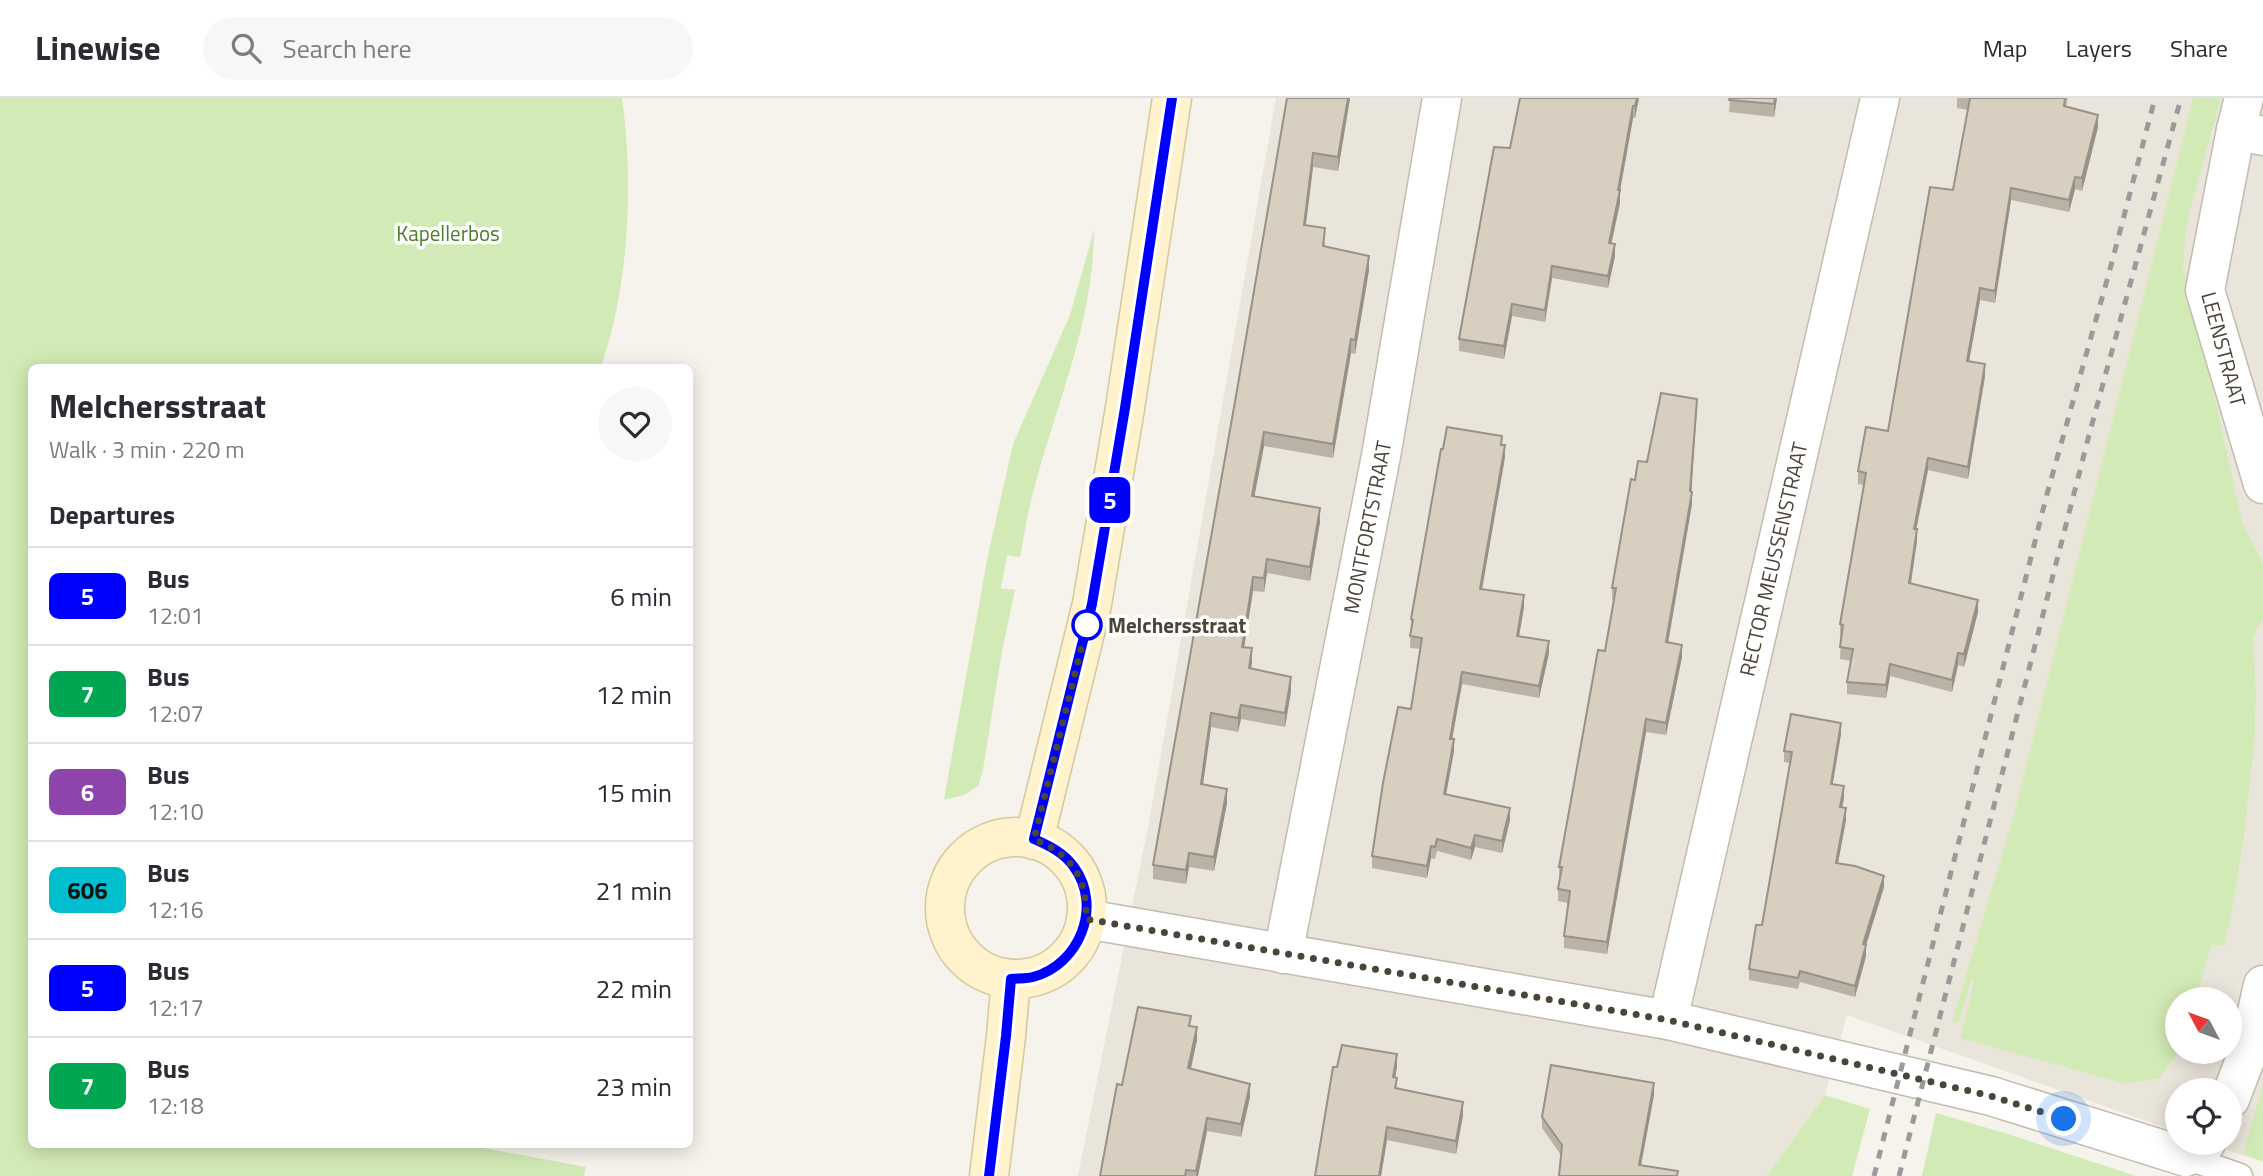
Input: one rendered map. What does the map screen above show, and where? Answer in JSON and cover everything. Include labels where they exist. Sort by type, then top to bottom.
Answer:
[{"type":"main road","points":[[1034,839],[1092,604],[1172,98]]},
{"type":"main road","points":[[1015,837],[1034,839],[1064,856],[1075,869],[1083,885],[1086,919],[1080,939],[1068,956],[1052,970],[1032,977],[1011,979],[983,971],[960,953],[950,936],[945,916],[946,897],[951,878],[962,861],[977,848],[995,840],[1015,837]]},
{"type":"main road","points":[[989,1176],[1011,979]]},
{"type":"street","name":"MONTFORTSTRAAT","points":[[1283,954],[1381,456],[1442,98]]},
{"type":"street","name":"RECTOR MEUSSENSTRAAT","points":[[1668,1020],[1880,98]]},
{"type":"street","name":"LEENSTRAAT","points":[[2248,121],[2205,290],[2263,484]]},
{"type":"street","points":[[1086,919],[1668,1020],[1991,1096],[2165,1142]]},
{"type":"street","points":[[2238,1078],[2248,1052],[2263,985]]},
{"type":"lane","points":[[2204,1155],[2240,1176]]},
{"type":"shaded area","points":[[1276,98],[2263,98],[2263,1162],[2242,1155],[2242,1078],[2165,1078],[2165,1128],[1847,1015],[1825,1095],[1767,1176],[1078,1176],[1149,822]]},
{"type":"green space","name":"Kapellerbos","points":[[0,98],[622,98],[628,164],[626,234],[618,303],[602,364],[28,364],[28,1148],[484,1148],[586,1167],[584,1176],[0,1176]]},
{"type":"green space","points":[[2193,98],[2221,98],[2190,210],[2183,268],[2242,522],[2263,564],[2263,618],[2253,637],[2256,694],[2254,745],[2244,834],[2224,945],[2211,945],[2199,987],[2165,987],[2165,1064],[2170,1064],[2159,1078],[2126,1084],[1960,1038],[1974,983],[1972,977],[1959,1022],[1952,1022],[2013,818]]},
{"type":"green space","points":[[1094,230],[1087,303],[1079,338],[1037,479],[1020,557],[1007,555],[1001,588],[1015,590],[1002,651],[983,770],[978,786],[964,795],[944,800],[987,560],[1013,444],[1070,315]]},
{"type":"green space","points":[[2263,1085],[2263,1161],[2243,1154]]},
{"type":"green space","points":[[1825,1095],[1870,1109],[1852,1176],[1767,1176]]},
{"type":"green space","points":[[1936,1113],[2008,1134],[2136,1176],[1922,1176]]},
{"type":"building","points":[[1287,98],[1348,98],[1338,157],[1313,153],[1304,225],[1325,228],[1323,246],[1369,256],[1355,340],[1351,339],[1333,444],[1264,432],[1252,496],[1320,508],[1310,567],[1267,559],[1264,578],[1253,577],[1242,647],[1252,648],[1249,668],[1291,677],[1285,713],[1241,705],[1238,718],[1211,713],[1201,784],[1227,789],[1214,857],[1189,853],[1186,870],[1153,865],[1236,396]]},
{"type":"building","points":[[1520,98],[1637,98],[1633,106],[1609,243],[1615,244],[1608,276],[1552,266],[1545,310],[1512,304],[1504,346],[1459,339],[1494,147],[1510,148]]},
{"type":"building","points":[[1775,98],[1774,104],[1729,100]]},
{"type":"building","points":[[1970,98],[2065,98],[2064,106],[2098,115],[2082,178],[2075,177],[2069,200],[2011,188],[1995,291],[1980,288],[1967,361],[1985,364],[1968,467],[1928,458],[1914,529],[1917,529],[1909,583],[1978,600],[1964,654],[1958,653],[1952,680],[1890,664],[1886,685],[1847,682],[1853,649],[1840,647],[1843,625],[1840,624],[1866,473],[1858,471],[1866,427],[1888,431],[1930,187],[1953,190]]},
{"type":"building","points":[[1661,393],[1697,399],[1692,492],[1666,642],[1682,645],[1666,723],[1646,719],[1607,942],[1564,936],[1570,891],[1558,889],[1562,867],[1559,867],[1598,650],[1605,651],[1616,588],[1612,588],[1631,479],[1635,480],[1638,461],[1647,462]]},
{"type":"building","points":[[1447,427],[1502,436],[1501,445],[1505,445],[1480,589],[1524,595],[1517,636],[1549,641],[1539,686],[1462,672],[1444,794],[1510,808],[1502,841],[1475,835],[1471,848],[1437,839],[1435,847],[1431,846],[1427,866],[1372,856],[1398,707],[1411,709],[1422,638],[1410,636],[1411,619]]},
{"type":"building","points":[[1791,714],[1841,723],[1831,784],[1844,786],[1840,807],[1846,808],[1836,863],[1884,876],[1863,944],[1866,945],[1855,986],[1800,971],[1798,978],[1749,969],[1756,925],[1762,925],[1792,752],[1784,751]]},
{"type":"building","points":[[1138,1007],[1191,1016],[1189,1026],[1197,1027],[1188,1068],[1250,1084],[1241,1124],[1207,1118],[1196,1171],[1186,1170],[1185,1176],[1100,1176],[1117,1084],[1122,1085]]},
{"type":"building","points":[[1342,1045],[1397,1054],[1393,1077],[1397,1078],[1395,1088],[1463,1102],[1456,1141],[1387,1127],[1379,1176],[1315,1176],[1333,1067],[1337,1067]]},
{"type":"building","points":[[1551,1065],[1654,1083],[1639,1165],[1678,1171],[1677,1176],[1559,1176],[1562,1145],[1542,1117]]},
{"type":"railway","points":[[1874,1176],[2047,494],[2155,98]]},
{"type":"railway","points":[[1899,1176],[2089,435],[2181,98]]},
{"type":"bus line","name":"5","points":[[989,1176],[1011,979],[1032,977],[1052,970],[1068,956],[1080,939],[1086,919],[1083,885],[1075,869],[1064,856],[1034,839],[1092,604],[1172,98]]},
{"type":"place","name":"Melchersstraat","points":[[1087,625]]},
{"type":"route","points":[[1087,625],[1034,839],[1064,856],[1075,869],[1083,885],[1086,919],[1668,1020],[1991,1096],[2064,1119]]}]
